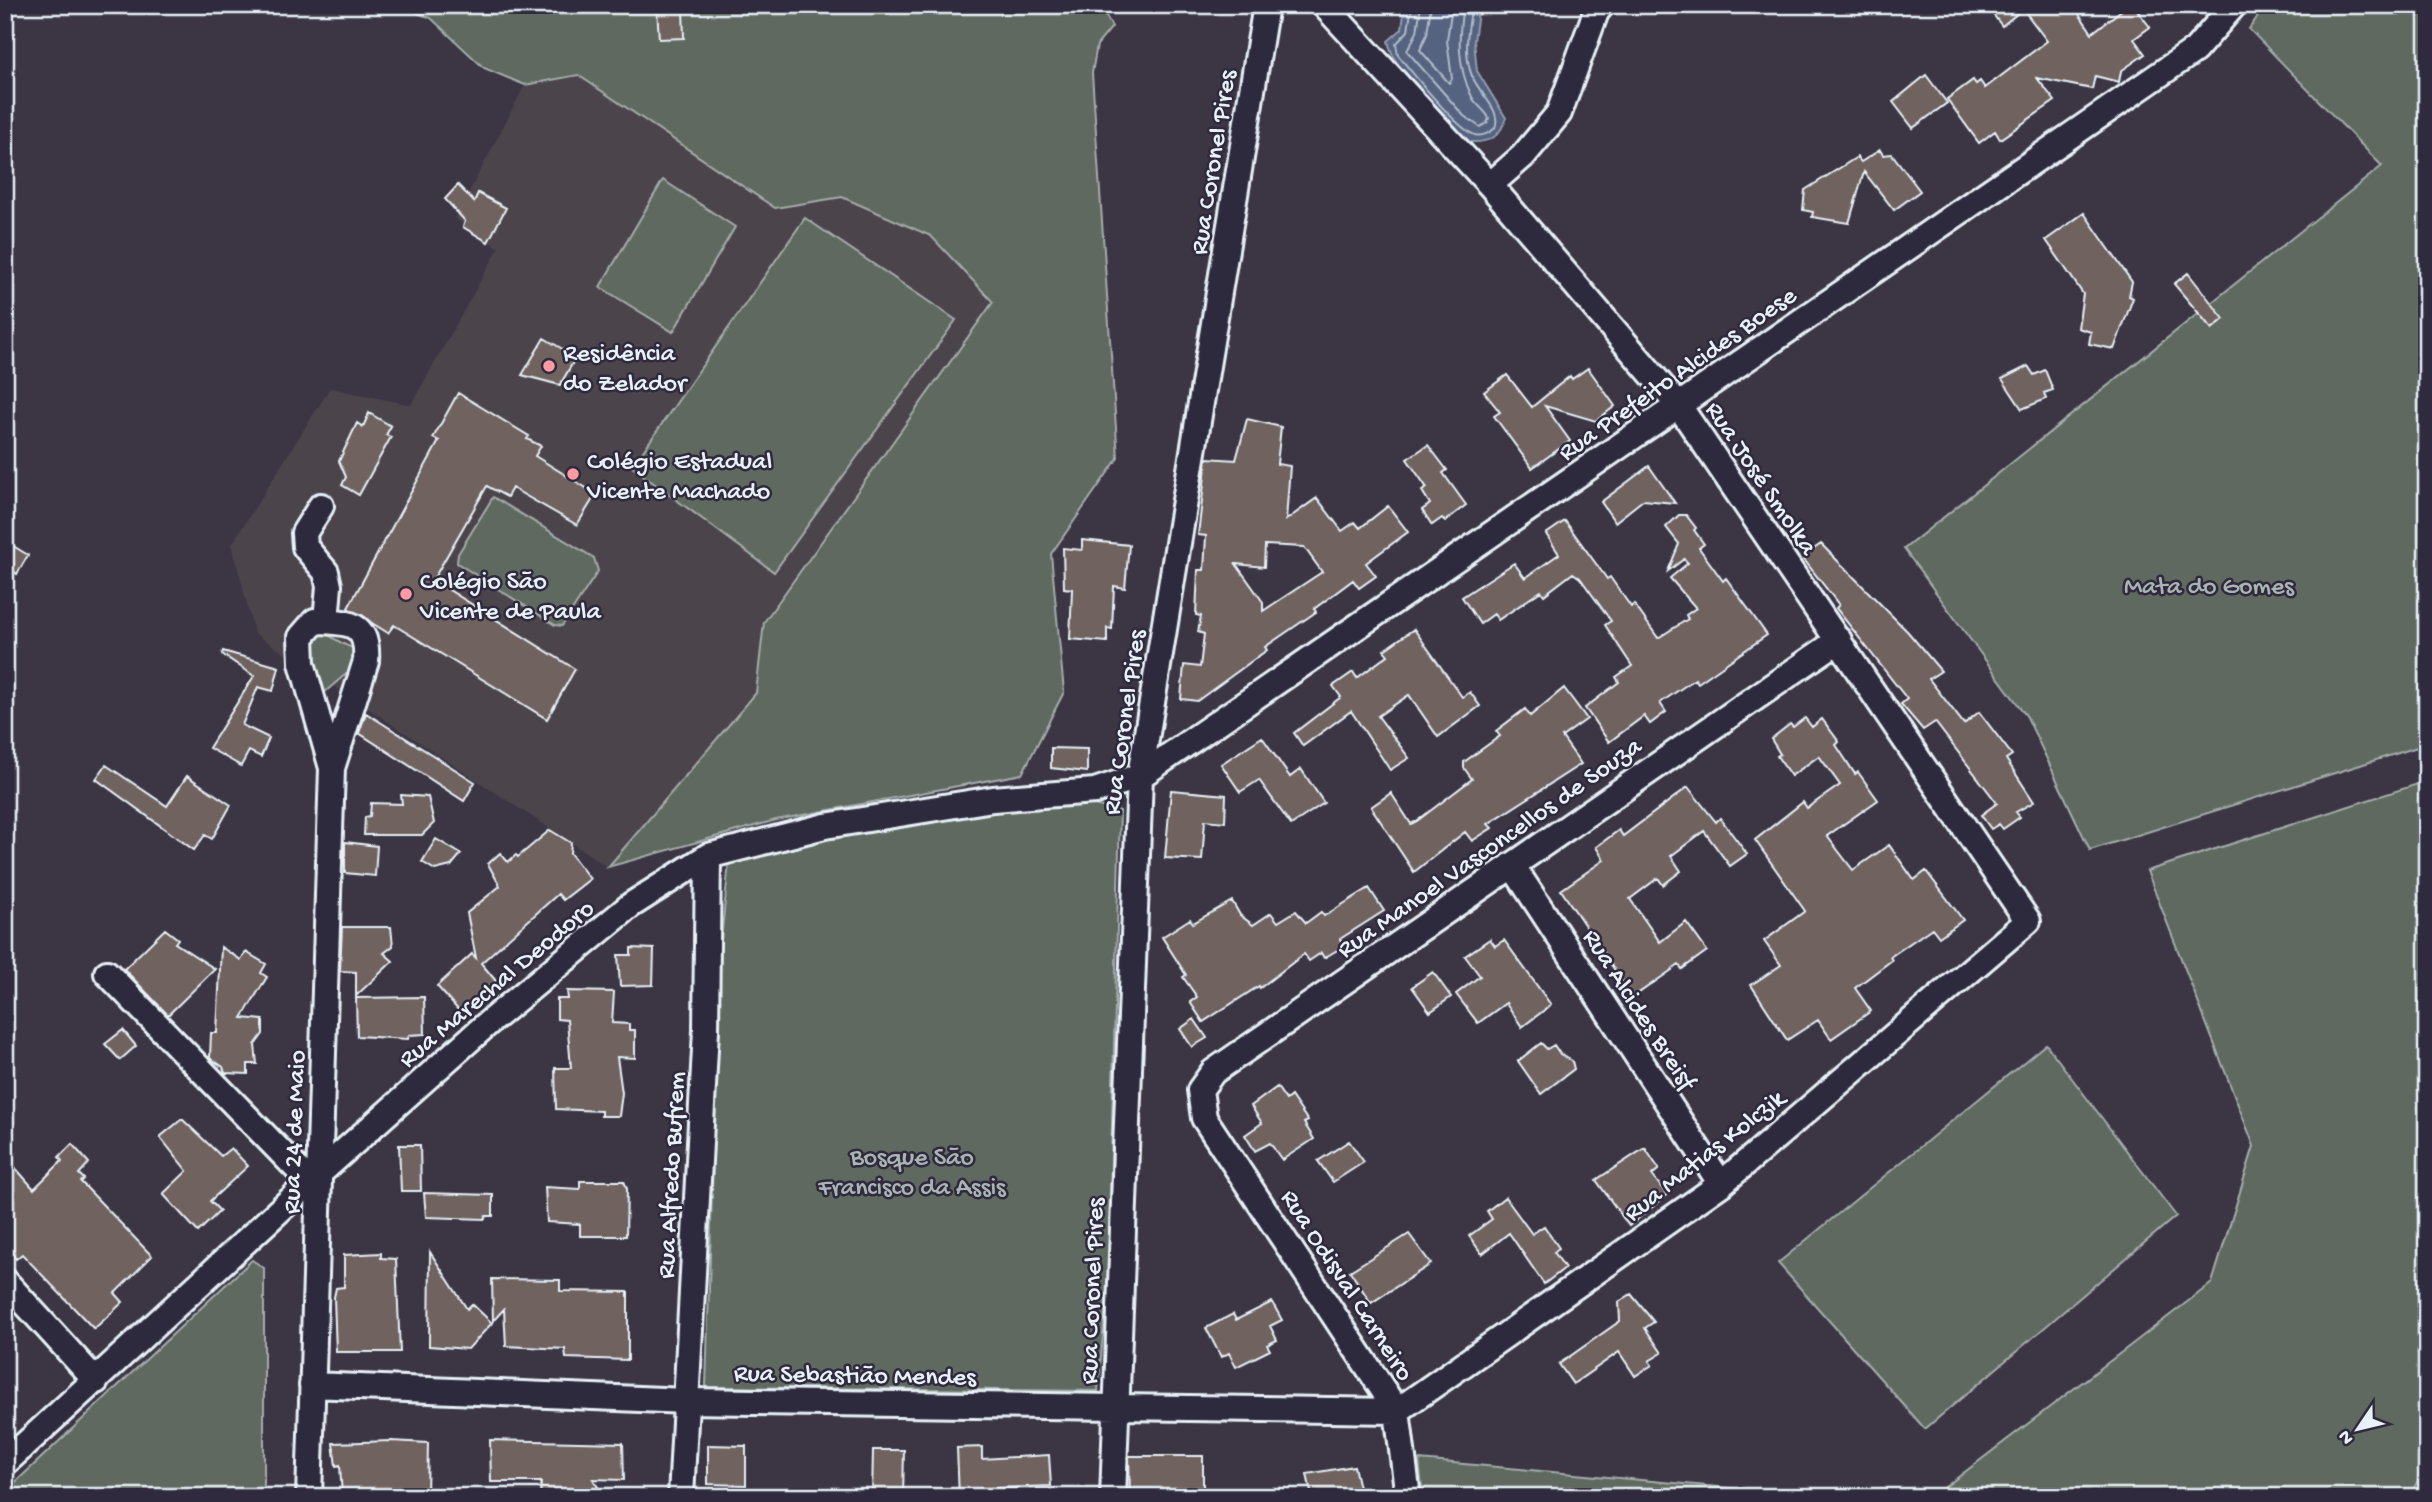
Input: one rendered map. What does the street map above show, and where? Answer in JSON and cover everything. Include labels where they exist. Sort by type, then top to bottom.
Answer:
[{"type":"street","name":"Rua Coronel Pires","points":[[1113,1497],[1140,776],[1266,5]]},
{"type":"street","name":"Rua José Smolka","points":[[1324,5],[1490,186],[1679,406],[2028,921]]},
{"type":"street","points":[[1490,186],[1523,156],[1559,113],[1596,12],[1602,5]]},
{"type":"street","name":"Rua Prefeito Alcides Boese","points":[[1140,776],[2195,50],[2234,5]]},
{"type":"street","points":[[321,506],[304,533],[305,547],[326,572],[329,586],[326,621]]},
{"type":"street","name":"Rua 24 de Maio","points":[[309,1497],[316,1176],[331,768],[366,661],[368,643],[359,629],[343,621],[315,621],[300,637],[302,663],[331,768]]},
{"type":"street","name":"Rua Manoel Vasconcellos de Souza","points":[[1204,1118],[1200,1090],[1213,1072],[1839,640]]},
{"type":"street","name":"Rua Marechal Deodoro","points":[[5,1463],[316,1176],[487,1024],[620,914],[708,856],[825,827],[993,800],[1096,791],[1140,776]]},
{"type":"street","name":"Rua Alfredo Bufrem","points":[[681,1497],[706,1030],[708,856]]},
{"type":"street","name":"Rua Alcides Breisf","points":[[1512,865],[1721,1184]]},
{"type":"street","name":"Rua Matias Kolczik","points":[[1397,1411],[1721,1184],[2028,921]]},
{"type":"street","points":[[107,973],[316,1176]]},
{"type":"street","name":"Rua Odisval Carneiro","points":[[1204,1118],[1397,1411],[1408,1497]]},
{"type":"street","points":[[5,1281],[96,1381]]},
{"type":"street","name":"Rua Sebastião Mendes","points":[[312,1385],[686,1401],[1397,1411]]},
{"type":"shaded area","name":"Colégio Estadual Vicente Machado","points":[[578,75],[775,208],[842,197],[932,236],[993,302],[764,622],[756,693],[608,867],[254,633],[232,544],[330,388],[411,405],[499,248],[455,219],[525,85]]},
{"type":"green space","points":[[395,5],[1100,5],[1112,27],[1097,45],[1092,73],[1118,458],[1051,554],[1064,692],[1022,774],[776,820],[608,867],[756,693],[764,622],[993,302],[931,236],[842,197],[775,208],[578,75],[525,85],[484,68],[431,18]]},
{"type":"green space","name":"Mata do Gomes","points":[[2266,5],[2427,5],[2427,744],[2090,850],[2027,717],[1904,549],[2382,166],[2249,29]]},
{"type":"green space","points":[[663,180],[735,227],[673,332],[600,287]]},
{"type":"green space","points":[[805,218],[956,320],[774,572],[632,467]]},
{"type":"green space","points":[[493,497],[594,558],[598,571],[562,626],[555,625],[457,563],[458,554]]},
{"type":"green space","points":[[321,632],[354,648],[354,667],[325,692],[319,692],[304,644]]},
{"type":"green space","points":[[2427,781],[2427,1464],[2409,1497],[1932,1497],[2212,1283],[2254,1146],[2147,871]]},
{"type":"green space","name":"Bosque São Francisco da Assis","points":[[994,805],[1094,805],[1120,811],[1108,1279],[1098,1391],[706,1387],[719,960],[729,862],[825,834]]},
{"type":"green space","points":[[2046,1044],[2176,1216],[1925,1429],[1778,1263]]},
{"type":"green space","points":[[252,1260],[264,1268],[264,1497],[5,1497],[5,1492]]},
{"type":"green space","points":[[1419,1460],[1830,1497],[1423,1497]]},
{"type":"water","points":[[1405,5],[1479,5],[1474,41],[1477,71],[1506,118],[1501,130],[1493,138],[1470,142],[1434,109],[1400,68],[1388,41],[1402,29]]},
{"type":"building","points":[[1986,5],[2073,5],[2092,33],[2128,5],[2133,5],[2150,27],[2134,39],[2145,54],[2121,71],[2119,82],[2095,76],[2092,89],[2037,78],[2055,101],[2000,139],[1995,131],[1979,143],[1947,99],[1973,80],[1976,84],[1980,81],[1985,88],[2047,41],[2023,9],[2002,26]]},
{"type":"building","points":[[657,8],[683,9],[684,38],[659,39]]},
{"type":"building","points":[[1926,75],[1947,103],[1913,128],[1893,102]]},
{"type":"building","points":[[1880,150],[1883,155],[1892,154],[1920,191],[1894,210],[1864,172],[1849,223],[1812,217],[1813,212],[1803,210],[1805,190],[1857,157],[1861,162]]},
{"type":"building","points":[[458,185],[474,202],[478,193],[506,208],[488,242],[463,227],[465,221],[445,199]]},
{"type":"building","points":[[2084,213],[2132,282],[2129,296],[2133,298],[2114,349],[2089,344],[2091,332],[2078,328],[2083,294],[2046,240]]},
{"type":"building","points":[[2188,273],[2224,319],[2212,329],[2174,284]]},
{"type":"building","name":"Residência do Zelador","points":[[544,338],[576,357],[560,385],[522,375]]},
{"type":"building","points":[[2028,366],[2034,375],[2045,370],[2053,390],[2044,393],[2046,399],[2022,409],[2002,379]]},
{"type":"building","points":[[1588,368],[1615,406],[1596,421],[1545,406],[1570,441],[1532,468],[1494,416],[1500,412],[1484,392],[1507,375],[1532,407],[1570,376],[1572,379]]},
{"type":"building","name":"Colégio São Vicente de Paula","points":[[458,393],[529,436],[527,439],[541,446],[535,456],[596,494],[577,525],[512,488],[507,497],[487,486],[433,580],[575,669],[547,719],[394,625],[388,633],[348,608],[439,441],[433,438]]},
{"type":"building","points":[[369,413],[391,426],[386,435],[391,437],[359,495],[342,485],[346,477],[339,461],[357,423],[363,427]]},
{"type":"building","points":[[1247,419],[1281,427],[1277,464],[1290,466],[1286,520],[1317,498],[1342,531],[1355,522],[1360,528],[1388,506],[1408,532],[1366,563],[1376,576],[1359,588],[1353,580],[1314,609],[1316,612],[1265,647],[1267,650],[1197,701],[1181,699],[1184,665],[1200,667],[1204,634],[1198,632],[1201,616],[1196,615],[1198,570],[1204,570],[1206,536],[1198,535],[1207,458],[1236,460]],"holes":[[[1265,545],[1304,547],[1322,572],[1263,611],[1263,602],[1236,564],[1264,567]]]},
{"type":"building","points":[[1428,445],[1447,470],[1443,473],[1466,505],[1445,521],[1442,518],[1432,525],[1422,510],[1430,504],[1422,491],[1427,488],[1407,459]]},
{"type":"building","points":[[1649,466],[1675,503],[1643,500],[1615,522],[1601,502]]},
{"type":"building","points":[[1679,515],[1686,515],[1696,528],[1694,530],[1704,544],[1699,548],[1723,581],[1726,578],[1767,635],[1698,683],[1695,679],[1660,703],[1666,712],[1650,724],[1644,716],[1609,742],[1585,708],[1619,682],[1616,677],[1632,666],[1605,625],[1611,621],[1580,578],[1573,573],[1544,595],[1541,591],[1498,620],[1494,614],[1480,624],[1462,597],[1514,563],[1525,578],[1559,554],[1546,534],[1565,521],[1607,579],[1610,577],[1631,607],[1634,604],[1658,638],[1688,619],[1686,615],[1696,608],[1670,578],[1688,563],[1684,559],[1668,571],[1679,544],[1666,527]]},
{"type":"building","points":[[1082,540],[1129,545],[1125,588],[1114,586],[1112,629],[1107,628],[1107,642],[1070,639],[1072,589],[1064,588],[1063,548],[1082,550]]},
{"type":"building","points":[[5,541],[28,555],[17,574],[5,566]]},
{"type":"building","points":[[1821,544],[1908,632],[1941,671],[1929,679],[1964,724],[1979,712],[2012,755],[2006,759],[2034,802],[2016,812],[2020,817],[2003,829],[1999,824],[1991,829],[1981,815],[1997,803],[1935,722],[1923,730],[1901,704],[1907,699],[1836,608],[1839,605],[1802,557]]},
{"type":"building","points":[[1414,629],[1462,697],[1470,692],[1480,706],[1438,737],[1409,695],[1378,716],[1409,758],[1390,770],[1351,711],[1303,746],[1294,733],[1341,697],[1333,686],[1353,672],[1357,678],[1388,655],[1384,650]]},
{"type":"building","points":[[223,651],[279,667],[273,691],[258,687],[242,725],[269,738],[261,757],[249,751],[241,766],[209,748],[254,676],[222,654]]},
{"type":"building","points":[[1564,688],[1587,719],[1562,737],[1581,764],[1488,824],[1492,828],[1472,841],[1465,832],[1414,872],[1371,807],[1391,793],[1411,824],[1417,821],[1472,779],[1464,768],[1464,762],[1500,736],[1496,731],[1525,709],[1530,716]]},
{"type":"building","points":[[366,713],[475,782],[464,801],[359,733]]},
{"type":"building","points":[[1805,718],[1812,727],[1822,719],[1839,742],[1836,745],[1855,774],[1858,772],[1878,800],[1827,836],[1853,870],[1889,845],[1914,880],[1926,871],[1963,920],[1939,937],[1932,928],[1890,957],[1892,960],[1855,988],[1871,1011],[1831,1039],[1818,1020],[1787,1040],[1751,985],[1781,965],[1764,941],[1805,911],[1755,840],[1803,802],[1807,808],[1840,785],[1819,756],[1791,776],[1777,756],[1780,754],[1771,739],[1790,724],[1793,727]]},
{"type":"building","points":[[1262,737],[1290,777],[1301,769],[1324,803],[1291,825],[1259,780],[1240,792],[1221,764]]},
{"type":"building","points":[[1051,748],[1087,749],[1087,772],[1051,768]]},
{"type":"building","points":[[106,765],[167,806],[187,776],[231,805],[212,839],[205,835],[194,850],[96,779]]},
{"type":"building","points":[[1688,787],[1716,822],[1720,818],[1747,854],[1730,866],[1704,831],[1671,856],[1681,871],[1663,885],[1658,878],[1630,899],[1660,942],[1686,922],[1707,951],[1682,969],[1679,965],[1633,997],[1561,890],[1604,860],[1596,847],[1619,830],[1623,836]]},
{"type":"building","points":[[1171,790],[1226,795],[1225,822],[1205,820],[1202,860],[1165,858]]},
{"type":"building","points":[[401,795],[428,797],[434,823],[422,835],[364,835],[365,817],[370,816],[371,803],[402,804]]},
{"type":"building","points":[[550,830],[571,843],[570,853],[590,879],[563,900],[558,894],[481,963],[496,981],[460,1012],[437,986],[472,954],[476,958],[467,913],[500,886],[488,864],[500,853],[508,862],[516,855],[518,857]]},
{"type":"building","points":[[436,839],[461,854],[451,866],[435,870],[422,862]]},
{"type":"building","points":[[345,842],[377,846],[375,876],[345,873]]},
{"type":"building","points":[[1369,888],[1384,911],[1340,939],[1344,946],[1324,958],[1321,953],[1309,961],[1304,954],[1260,988],[1259,986],[1203,1022],[1190,1002],[1197,997],[1162,937],[1190,919],[1193,923],[1232,901],[1240,915],[1253,925],[1271,913],[1278,922],[1296,911],[1306,923],[1321,912],[1324,916]]},
{"type":"building","points":[[342,927],[391,927],[393,946],[384,953],[393,961],[356,996],[356,972],[340,971]]},
{"type":"building","points":[[165,929],[178,939],[175,943],[215,969],[168,1015],[124,969]]},
{"type":"building","points":[[1490,939],[1495,946],[1504,940],[1551,1005],[1522,1027],[1506,1003],[1478,1023],[1456,994],[1480,976],[1465,956]]},
{"type":"building","points":[[221,947],[241,960],[246,952],[266,964],[261,973],[267,977],[242,1018],[263,1020],[263,1034],[255,1045],[257,1064],[248,1064],[248,1074],[225,1073],[223,1067],[210,1058],[211,1033],[217,1033]]},
{"type":"building","points":[[631,948],[654,949],[653,985],[620,986],[618,955],[631,955]]},
{"type":"building","points":[[1433,972],[1451,997],[1430,1012],[1412,987]]},
{"type":"building","points":[[567,991],[614,992],[612,1023],[629,1024],[629,1030],[635,1030],[635,1058],[617,1057],[622,1093],[619,1116],[601,1116],[601,1111],[556,1109],[555,1068],[571,1068],[567,1020],[557,1019],[557,999],[568,999]]},
{"type":"building","points":[[424,997],[425,1034],[409,1035],[408,1039],[357,1036],[356,998]]},
{"type":"building","points":[[1194,1019],[1207,1038],[1192,1047],[1180,1029]]},
{"type":"building","points":[[123,1030],[136,1046],[120,1060],[105,1044]]},
{"type":"building","points":[[1541,1043],[1547,1049],[1554,1045],[1560,1054],[1572,1061],[1574,1069],[1541,1094],[1518,1061]]},
{"type":"building","points":[[1277,1087],[1286,1100],[1291,1096],[1308,1121],[1304,1123],[1314,1139],[1282,1160],[1270,1143],[1255,1151],[1245,1135],[1262,1123],[1251,1106]]},
{"type":"building","points":[[182,1119],[221,1156],[231,1148],[248,1166],[210,1201],[220,1211],[198,1232],[163,1194],[187,1171],[160,1137]]},
{"type":"building","points":[[1349,1141],[1364,1162],[1333,1182],[1318,1161]]},
{"type":"building","points":[[72,1144],[89,1163],[79,1174],[84,1179],[81,1182],[152,1256],[115,1293],[123,1302],[94,1329],[22,1254],[16,1259],[5,1247],[5,1156],[34,1189],[62,1161],[59,1157]]},
{"type":"building","points":[[399,1145],[420,1145],[421,1191],[401,1191]]},
{"type":"building","points":[[1645,1148],[1659,1169],[1652,1175],[1667,1195],[1629,1226],[1596,1180]]},
{"type":"building","points":[[580,1181],[624,1181],[627,1189],[626,1236],[580,1236],[580,1224],[547,1222],[545,1187],[580,1189]]},
{"type":"building","points":[[424,1193],[493,1195],[493,1216],[486,1216],[485,1219],[426,1217]]},
{"type":"building","points":[[1505,1197],[1532,1234],[1544,1226],[1559,1248],[1554,1252],[1565,1268],[1544,1284],[1509,1233],[1482,1254],[1469,1236],[1492,1219],[1487,1211]]},
{"type":"building","points":[[1409,1234],[1431,1264],[1371,1303],[1350,1271]]},
{"type":"building","points":[[430,1252],[467,1309],[472,1304],[492,1323],[468,1349],[429,1346]]},
{"type":"building","points":[[381,1253],[381,1258],[396,1259],[400,1352],[336,1352],[334,1297],[336,1288],[344,1287],[344,1255]]},
{"type":"building","points":[[492,1279],[560,1280],[560,1291],[628,1292],[628,1360],[566,1358],[565,1349],[506,1346],[504,1309],[493,1321]]},
{"type":"building","points":[[1631,1294],[1654,1322],[1645,1328],[1662,1353],[1649,1361],[1652,1365],[1635,1376],[1619,1352],[1573,1384],[1559,1364],[1620,1321],[1619,1302]]},
{"type":"building","points":[[1272,1302],[1282,1320],[1270,1326],[1277,1340],[1267,1345],[1270,1350],[1236,1367],[1229,1353],[1221,1357],[1206,1328],[1233,1314],[1236,1320]]},
{"type":"building","points":[[490,1440],[623,1443],[624,1480],[593,1479],[604,1497],[540,1497],[541,1482],[491,1482]]},
{"type":"building","points":[[333,1443],[428,1443],[427,1497],[342,1496],[340,1465],[336,1466]]},
{"type":"building","points":[[708,1445],[746,1446],[746,1485],[708,1484]]},
{"type":"building","points":[[982,1447],[982,1459],[1049,1455],[1051,1486],[980,1489],[981,1497],[959,1497],[957,1448]]},
{"type":"building","points":[[873,1450],[904,1450],[903,1497],[872,1497]]},
{"type":"building","points":[[1129,1456],[1203,1456],[1203,1497],[1130,1497]]},
{"type":"building","points":[[1354,1466],[1361,1497],[1312,1497],[1307,1474]]},
{"type":"place","name":"Residência do Zelador","points":[[549,366]]},
{"type":"place","name":"Colégio Estadual Vicente Machado","points":[[573,474]]},
{"type":"place","name":"Colégio São Vicente de Paula","points":[[406,594]]}]
